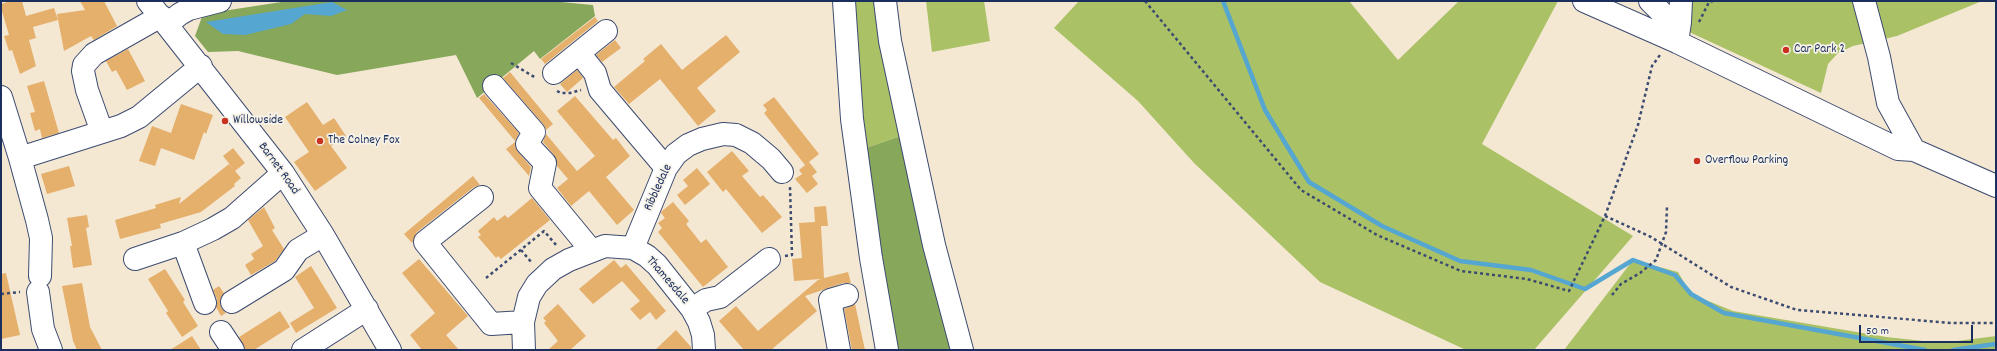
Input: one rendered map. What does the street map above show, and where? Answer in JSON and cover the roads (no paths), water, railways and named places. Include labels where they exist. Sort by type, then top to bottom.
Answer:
[{"type":"street","points":[[102,132],[87,90],[83,71],[84,65],[94,54],[159,14],[180,14],[190,9],[220,1]]},
{"type":"street","points":[[844,1],[852,119],[871,258],[887,350]]},
{"type":"street","points":[[885,1],[890,41],[932,238],[962,350]]},
{"type":"street","points":[[1584,1],[1618,9],[1678,32],[1898,149],[1914,150],[1996,186]]},
{"type":"street","points":[[1650,1],[1678,32]]},
{"type":"street","points":[[1678,32],[1681,1]]},
{"type":"street","points":[[1864,1],[1879,58],[1888,102],[1914,150]]},
{"type":"street","name":"Barnet Road","points":[[159,14],[283,173],[323,235],[390,350]]},
{"type":"street","points":[[554,73],[606,31]]},
{"type":"street","points":[[579,53],[595,74],[600,90],[666,168]]},
{"type":"street","points":[[20,158],[121,126],[139,117],[201,66]]},
{"type":"street","points":[[494,86],[534,132],[527,144],[545,164],[540,188],[591,250]]},
{"type":"street","points":[[1,97],[20,158],[40,232],[39,284],[46,348]]},
{"type":"street","name":"Ribbledale","points":[[633,248],[666,168],[676,154],[688,145],[702,139],[722,134],[736,135],[752,143],[771,159],[782,172]]},
{"type":"street","points":[[135,259],[183,243],[232,218],[283,173]]},
{"type":"street","points":[[482,197],[425,242],[491,324],[523,322]]},
{"type":"street","points":[[232,302],[284,270],[298,250],[323,235]]},
{"type":"street","points":[[183,243],[205,303]]},
{"type":"street","name":"Thamesdale","points":[[524,350],[523,322],[529,297],[537,284],[553,269],[569,260],[591,250],[605,246],[633,248],[647,256],[657,265],[692,310],[699,322],[703,335],[704,350]]},
{"type":"street","points":[[692,310],[706,300],[720,297],[769,258]]},
{"type":"street","points":[[832,300],[839,350]]},
{"type":"street","points":[[303,350],[367,309]]},
{"type":"water","points":[[332,2],[347,10],[331,16],[305,14],[291,24],[245,35],[223,34],[206,22]]},
{"type":"waterway","points":[[1223,1],[1265,110],[1309,182],[1382,226],[1460,261],[1531,270],[1585,289],[1633,260],[1675,275],[1691,294],[1724,313],[1925,350]]},
{"type":"waterway","points":[[1953,350],[1996,344]]},
{"type":"place","name":"Car Park 2","points":[[1786,50]]},
{"type":"place","name":"Willowside","points":[[225,121]]},
{"type":"place","name":"The Colney Fox","points":[[320,141]]},
{"type":"place","name":"Overflow Parking","points":[[1697,161]]}]
